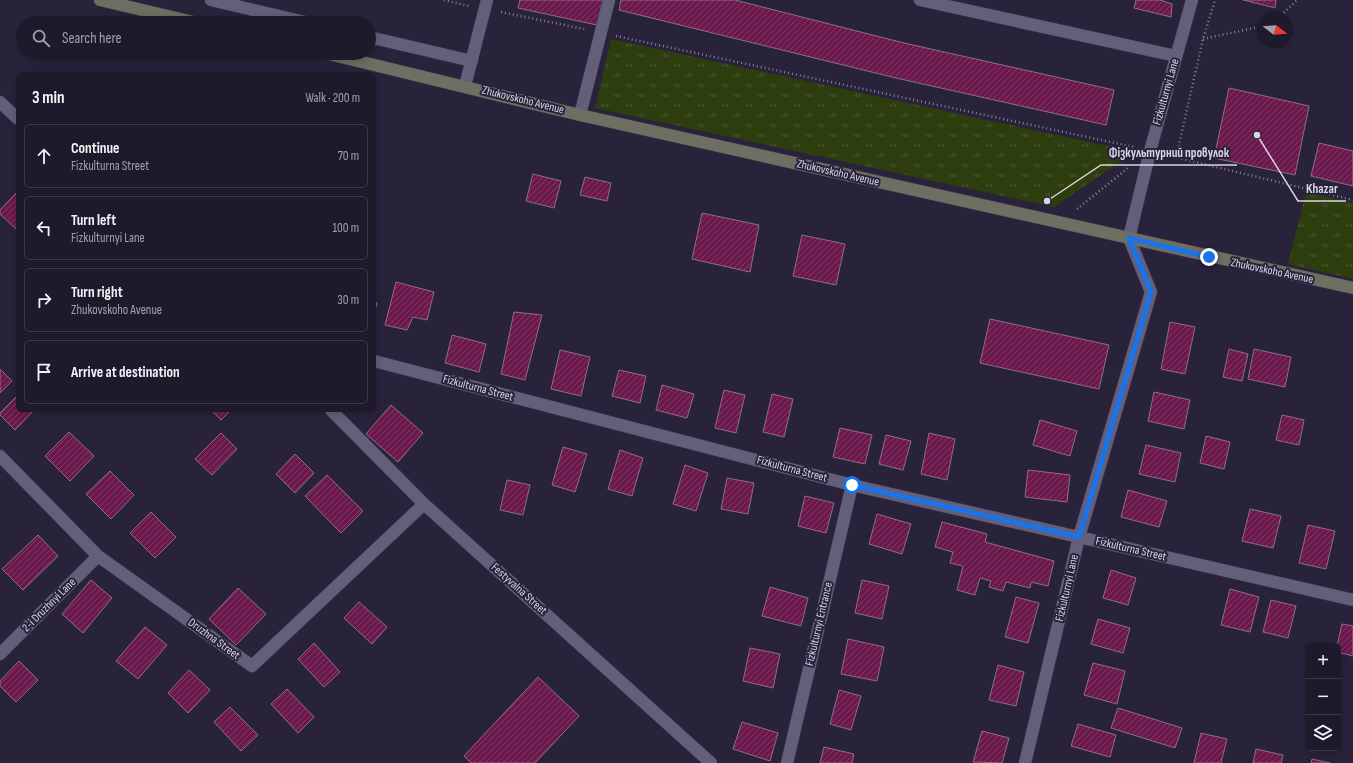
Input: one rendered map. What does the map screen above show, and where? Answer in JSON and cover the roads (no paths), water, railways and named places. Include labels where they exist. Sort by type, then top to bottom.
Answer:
[{"type":"street","points":[[100,0],[168,16]]},
{"type":"street","points":[[211,0],[279,16]]},
{"type":"street","points":[[580,115],[609,0]]},
{"type":"street","points":[[920,0],[1176,56]]},
{"type":"street","name":"Fizkulturnyi Lane","points":[[1027,763],[1079,537],[1151,292],[1129,238],[1150,151],[1192,0]]},
{"type":"street","points":[[465,86],[486,5]]},
{"type":"street","points":[[376,39],[472,61]]},
{"type":"street","name":"Zhukovskoho Avenue","points":[[355,60],[580,115],[1353,288]]},
{"type":"street","points":[[0,102],[16,116]]},
{"type":"street","name":"Fizkulturna Street","points":[[376,362],[852,485],[1353,600]]},
{"type":"street","name":"Festyvalna Street","points":[[334,412],[424,504],[711,763]]},
{"type":"street","name":"Druzhna Street","points":[[0,456],[98,556],[252,666],[424,504]]},
{"type":"street","name":"Fizkulturnyi Entrance","points":[[787,763],[852,485]]},
{"type":"street","name":"2-i Druzhnyi Lane","points":[[0,654],[98,556]]},
{"type":"place","name":"Khazar","points":[[1257,135]]},
{"type":"place","name":"Фізкультурний провулок","points":[[1047,201]]}]
